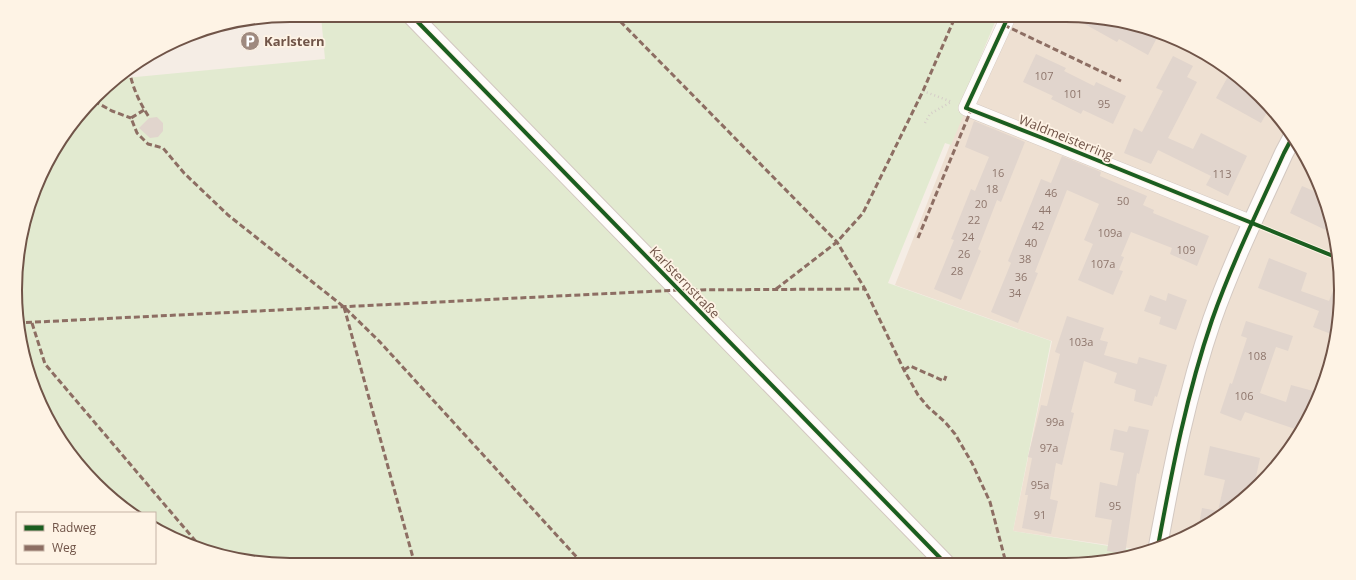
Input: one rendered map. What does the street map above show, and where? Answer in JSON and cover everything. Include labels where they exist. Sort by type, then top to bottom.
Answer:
[{"type":"street","name":"Karlsternstraße","points":[[418,22],[940,558]]},
{"type":"street","points":[[966,108],[1006,22]]},
{"type":"street","name":"Waldmeisterring","points":[[966,108],[1252,223]]},
{"type":"street","points":[[1159,542],[1183,419],[1212,321],[1252,223],[1290,142]]},
{"type":"path","points":[[923,91],[966,108]]},
{"type":"path","points":[[925,123],[930,114],[951,102]]},
{"type":"shaded area","points":[[998,22],[1066,22],[1101,24],[1118,27],[1169,42],[1215,67],[1256,100],[1289,141],[1314,187],[1329,238],[1332,255],[1334,290],[1332,325],[1320,376],[1306,409],[1289,439],[1279,453],[1256,480],[1215,513],[1169,538],[1135,549],[1013,531],[1052,341],[895,285]]},
{"type":"green space","points":[[322,22],[995,22],[958,111],[964,114],[951,145],[945,143],[888,283],[1051,341],[1013,531],[1132,550],[1101,556],[1066,558],[290,558],[255,556],[221,549],[187,538],[156,522],[156,512],[140,512],[127,503],[100,480],[77,453],[67,439],[50,409],[36,376],[24,325],[22,290],[24,255],[27,238],[42,187],[58,156],[77,127],[100,100],[126,78],[325,59]]},
{"type":"building","points":[[1083,23],[1118,27],[1157,38],[1148,55],[1119,39],[1117,42]]},
{"type":"building","points":[[1036,54],[1066,68],[1064,71],[1094,86],[1096,82],[1126,96],[1113,124],[1083,110],[1081,114],[1051,99],[1053,96],[1023,82]]},
{"type":"building","points":[[1173,56],[1193,66],[1187,77],[1197,82],[1168,138],[1193,149],[1201,133],[1247,156],[1228,196],[1206,185],[1211,176],[1158,150],[1151,164],[1124,153],[1134,128],[1142,132],[1163,91],[1156,88]]},
{"type":"building","points":[[1228,76],[1256,100],[1267,113],[1261,123],[1216,98]]},
{"type":"building","points":[[157,117],[163,123],[163,131],[158,137],[150,138],[139,128],[149,118]]},
{"type":"building","points":[[974,121],[1025,142],[1001,202],[997,200],[978,249],[981,251],[961,300],[934,289],[954,240],[951,239],[971,189],[975,191],[989,157],[965,147]]},
{"type":"building","points":[[1062,156],[1101,172],[1100,176],[1147,196],[1143,205],[1154,210],[1153,213],[1209,236],[1197,266],[1170,254],[1172,248],[1131,232],[1121,256],[1124,257],[1119,270],[1123,271],[1113,295],[1078,280],[1093,244],[1084,240],[1099,204],[1067,190],[1035,272],[1038,273],[1018,323],[991,312],[1011,263],[1008,261],[1041,179],[1051,183]]},
{"type":"building","points":[[1302,186],[1316,192],[1327,231],[1290,213]]},
{"type":"building","points":[[1269,258],[1307,273],[1301,291],[1329,301],[1334,288],[1330,334],[1313,327],[1319,311],[1258,288]]},
{"type":"building","points":[[1168,293],[1187,300],[1176,330],[1159,324],[1161,317],[1144,311],[1150,295],[1166,301]]},
{"type":"building","points":[[1067,316],[1104,328],[1100,340],[1108,342],[1104,355],[1137,364],[1139,357],[1167,365],[1157,397],[1155,396],[1152,406],[1134,401],[1136,390],[1114,383],[1117,373],[1084,361],[1071,412],[1074,413],[1062,465],[1056,463],[1050,499],[1058,501],[1051,534],[1022,528],[1028,495],[1025,495],[1032,458],[1028,457],[1041,405],[1047,406],[1060,354],[1055,352]]},
{"type":"building","points":[[1246,321],[1293,336],[1288,351],[1276,347],[1260,393],[1286,402],[1291,385],[1315,391],[1295,429],[1245,412],[1241,421],[1220,413],[1230,383],[1232,384],[1247,338],[1241,336]]},
{"type":"building","points":[[1129,426],[1149,430],[1139,474],[1137,473],[1125,551],[1118,553],[1107,551],[1112,520],[1095,517],[1100,482],[1117,486],[1124,453],[1110,450],[1114,429],[1127,432]]},
{"type":"building","points":[[1210,446],[1260,458],[1255,481],[1218,511],[1225,480],[1204,475]]},
{"type":"building","points":[[1202,508],[1218,511],[1199,522]]},
{"type":"marked path","points":[[621,22],[837,242],[865,289],[904,370],[918,395],[955,434],[972,463],[990,502],[1005,558]]},
{"type":"marked path","points":[[776,289],[837,242],[863,213],[923,91],[953,22]]},
{"type":"marked path","points":[[1004,25],[1121,81]]},
{"type":"marked path","points":[[130,75],[136,94],[149,117]]},
{"type":"marked path","points":[[98,103],[112,111],[131,118]]},
{"type":"marked path","points":[[144,110],[131,118],[137,133],[148,144],[163,148],[184,173],[228,215],[344,307],[379,341],[578,558]]},
{"type":"marked path","points":[[918,238],[971,110]]},
{"type":"marked path","points":[[24,323],[679,290],[865,289]]},
{"type":"marked path","points":[[344,307],[413,558]]},
{"type":"marked path","points":[[32,323],[45,364],[195,541]]},
{"type":"marked path","points":[[904,370],[910,366],[944,381],[946,376]]},
{"type":"cycle path","points":[[418,22],[940,558]]},
{"type":"cycle path","points":[[1006,22],[966,108],[1332,256]]},
{"type":"cycle path","points":[[1159,542],[1188,404],[1195,375],[1212,320],[1246,236],[1290,142]]},
{"type":"place","name":"Karlstern","points":[[250,41]]}]
